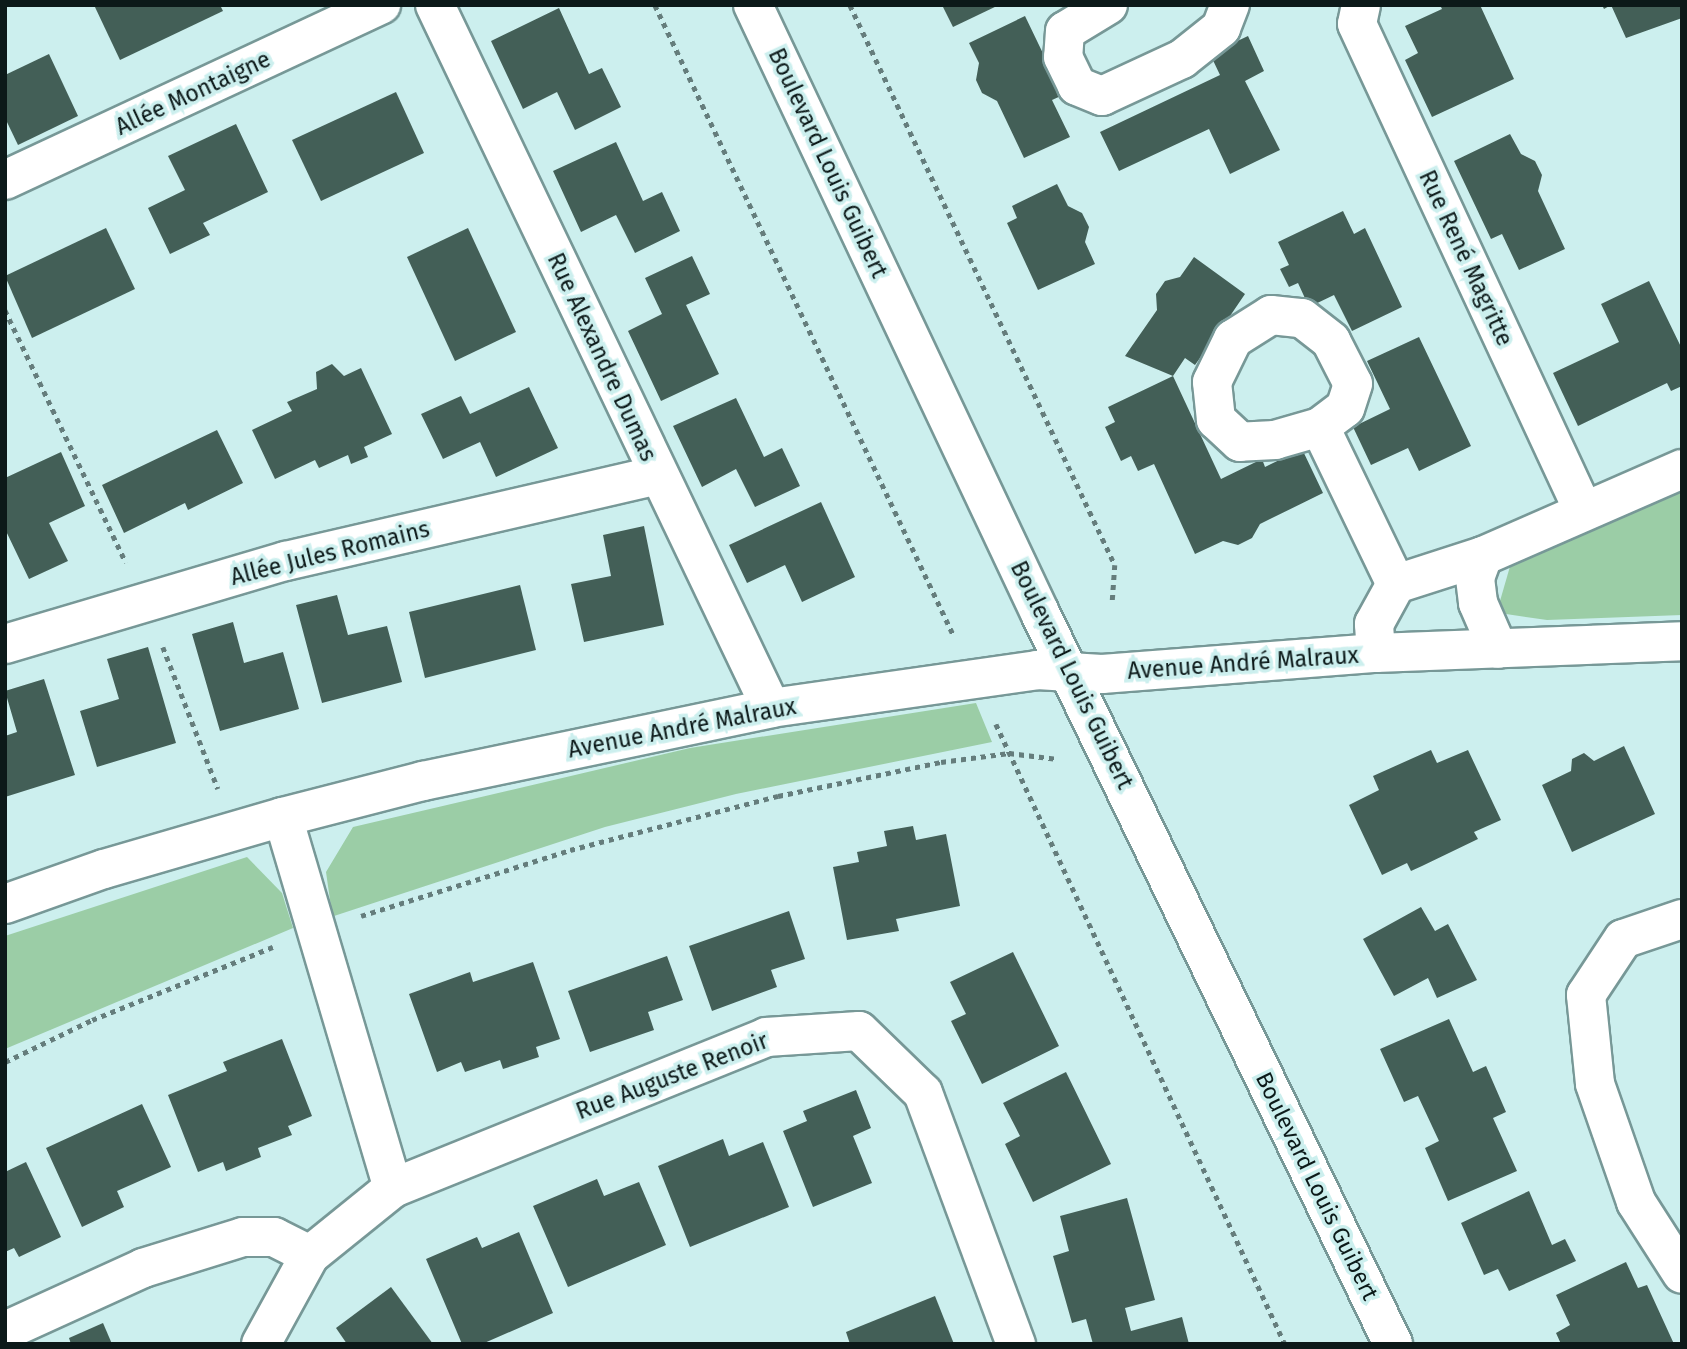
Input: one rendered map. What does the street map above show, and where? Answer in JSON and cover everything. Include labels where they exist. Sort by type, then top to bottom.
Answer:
[{"type":"street","name":"Allée Montaigne","points":[[5,180],[382,5]]},
{"type":"street","name":"Rue Alexandre Dumas","points":[[435,5],[771,708]]},
{"type":"street","name":"Boulevard Louis Guibert","points":[[753,5],[1070,674],[1111,753],[1393,1344]]},
{"type":"street","points":[[1108,5],[1065,32],[1063,57],[1077,86],[1102,96],[1181,60],[1221,28],[1230,5]]},
{"type":"street","name":"Rue René Magritte","points":[[1361,5],[1357,24],[1583,510]]},
{"type":"street","points":[[1320,427],[1396,584],[1483,556],[1682,469]]},
{"type":"street","name":"Allée Jules Romains","points":[[5,644],[286,561],[658,475]]},
{"type":"street","points":[[1483,556],[1475,578],[1478,603],[1498,649]]},
{"type":"street","name":"Avenue André Malraux","points":[[1376,653],[1374,624],[1396,584]]},
{"type":"street","name":"Avenue André Malraux","points":[[5,905],[104,869],[283,817],[423,781],[771,708],[1037,670],[1070,674],[1376,653],[1682,641]]},
{"type":"street","points":[[283,817],[393,1188]]},
{"type":"street","points":[[1682,919],[1623,939],[1586,995],[1600,1097],[1636,1202],[1682,1274]]},
{"type":"street","name":"Rue Auguste Renoir","points":[[261,1344],[310,1255],[393,1188],[766,1037],[859,1031],[923,1093],[1016,1344]]},
{"type":"street","points":[[5,1331],[144,1268],[243,1237],[274,1237],[310,1255]]},
{"type":"path","points":[[849,5],[1115,565],[1112,604]]},
{"type":"path","points":[[5,1062],[92,1020],[316,930],[570,850],[778,796],[941,762],[1009,753],[1076,761],[1111,753]]},
{"type":"green space","points":[[1682,490],[1682,615],[1547,620],[1506,614],[1500,601],[1511,563]]},
{"type":"green space","points":[[976,703],[992,742],[736,794],[605,827],[334,916],[331,907],[326,872],[353,827],[690,748]]},
{"type":"green space","points":[[247,857],[282,893],[293,928],[5,1049],[5,936]]},
{"type":"building","points":[[94,5],[220,5],[223,11],[120,60]]},
{"type":"building","points":[[942,5],[999,5],[953,27]]},
{"type":"building","points":[[1440,5],[1480,5],[1514,79],[1432,117],[1405,60],[1418,53],[1405,26],[1442,9]]},
{"type":"building","points":[[1611,5],[1682,5],[1682,18],[1626,38]]},
{"type":"building","points":[[559,8],[589,74],[602,68],[621,107],[575,130],[557,92],[523,109],[491,41]]},
{"type":"building","points":[[1025,16],[1063,95],[1052,100],[1070,137],[1024,158],[997,101],[982,93],[976,80],[979,63],[969,43]]},
{"type":"building","points":[[1248,36],[1264,71],[1245,81],[1280,150],[1230,174],[1209,129],[1119,171],[1100,132],[1220,75],[1210,54]]},
{"type":"building","points":[[49,54],[78,116],[18,145],[5,118],[5,75]]},
{"type":"building","points":[[396,92],[424,153],[321,201],[292,140]]},
{"type":"building","points":[[236,124],[268,192],[203,223],[210,235],[170,254],[148,208],[185,190],[168,156]]},
{"type":"building","points":[[1510,134],[1521,154],[1535,161],[1542,175],[1538,191],[1565,249],[1519,270],[1502,234],[1491,239],[1454,161]]},
{"type":"building","points":[[616,142],[643,201],[662,192],[680,231],[635,253],[616,215],[581,232],[553,171]]},
{"type":"building","points":[[1057,184],[1068,206],[1082,213],[1089,227],[1085,242],[1095,264],[1038,290],[1007,223],[1017,218],[1012,206]]},
{"type":"building","points":[[1343,211],[1354,234],[1365,228],[1402,307],[1352,331],[1334,295],[1309,307],[1298,283],[1289,287],[1280,269],[1289,265],[1278,242]]},
{"type":"building","points":[[106,228],[135,289],[32,338],[5,276]]},
{"type":"building","points":[[468,228],[516,332],[455,361],[407,257]]},
{"type":"building","points":[[692,256],[710,294],[686,305],[719,374],[661,401],[628,331],[662,314],[645,278]]},
{"type":"building","points":[[1194,257],[1245,294],[1195,365],[1185,358],[1173,376],[1125,356],[1157,310],[1156,294],[1165,281],[1180,277]]},
{"type":"building","points":[[1649,281],[1682,349],[1682,386],[1671,391],[1667,383],[1578,426],[1553,373],[1619,342],[1601,304]]},
{"type":"building","points":[[1419,337],[1471,446],[1419,471],[1408,448],[1371,465],[1353,427],[1390,409],[1367,361]]},
{"type":"building","points":[[332,364],[344,376],[361,368],[392,434],[364,447],[368,457],[351,464],[348,455],[319,468],[315,460],[275,479],[252,430],[292,411],[287,402],[317,389],[316,372]]},
{"type":"building","points":[[1173,376],[1221,479],[1262,459],[1265,467],[1302,449],[1323,493],[1260,524],[1252,538],[1238,545],[1223,541],[1195,554],[1154,464],[1138,471],[1131,456],[1121,461],[1105,427],[1115,422],[1108,407]]},
{"type":"building","points":[[529,387],[558,448],[496,477],[480,442],[443,459],[421,414],[461,396],[470,414]]},
{"type":"building","points":[[736,398],[764,457],[782,448],[800,486],[755,507],[736,469],[702,487],[673,426]]},
{"type":"building","points":[[217,430],[243,483],[188,510],[185,503],[124,533],[102,485]]},
{"type":"building","points":[[61,452],[85,506],[49,523],[68,561],[29,579],[5,529],[5,478]]},
{"type":"building","points":[[821,502],[855,577],[802,602],[785,565],[747,583],[729,545]]},
{"type":"building","points":[[644,526],[664,625],[584,642],[571,584],[611,576],[603,535]]},
{"type":"building","points":[[520,585],[536,650],[425,678],[409,612]]},
{"type":"building","points":[[337,595],[348,635],[387,626],[402,682],[322,703],[296,605]]},
{"type":"building","points":[[233,622],[244,663],[283,652],[299,709],[220,731],[192,634]]},
{"type":"building","points":[[148,647],[176,743],[97,767],[80,711],[119,699],[107,659]]},
{"type":"building","points":[[44,679],[75,775],[5,797],[5,736],[17,732],[5,691]]},
{"type":"building","points":[[1624,746],[1655,814],[1572,852],[1542,785],[1571,771],[1572,759],[1584,753],[1594,761]]},
{"type":"building","points":[[1431,750],[1437,763],[1468,750],[1501,820],[1474,832],[1478,839],[1422,866],[1411,871],[1407,863],[1382,875],[1349,805],[1379,790],[1373,776]]},
{"type":"building","points":[[913,826],[916,840],[946,834],[960,906],[896,919],[899,931],[847,940],[833,867],[859,862],[857,852],[887,846],[884,831]]},
{"type":"building","points":[[1421,907],[1435,931],[1448,924],[1477,980],[1437,998],[1428,978],[1394,996],[1363,939]]},
{"type":"building","points":[[789,911],[805,959],[771,970],[777,987],[712,1011],[689,946]]},
{"type":"building","points":[[1013,952],[1059,1046],[982,1084],[951,1021],[966,1014],[950,982]]},
{"type":"building","points":[[667,956],[683,1000],[648,1012],[654,1030],[590,1052],[568,991]]},
{"type":"building","points":[[533,962],[560,1039],[536,1047],[539,1057],[503,1069],[500,1060],[465,1072],[461,1062],[437,1072],[409,994],[470,972],[473,982]]},
{"type":"building","points":[[1449,1019],[1473,1072],[1486,1066],[1506,1112],[1493,1118],[1517,1171],[1448,1201],[1425,1148],[1439,1141],[1418,1096],[1404,1102],[1380,1049]]},
{"type":"building","points":[[282,1039],[312,1116],[288,1126],[292,1135],[258,1148],[261,1157],[226,1171],[223,1162],[198,1172],[168,1095],[227,1071],[223,1062]]},
{"type":"building","points":[[1066,1072],[1111,1164],[1033,1202],[1005,1144],[1020,1136],[1003,1103]]},
{"type":"building","points":[[856,1090],[871,1128],[853,1136],[872,1183],[813,1207],[783,1131],[807,1121],[803,1111]]},
{"type":"building","points":[[142,1104],[171,1167],[117,1191],[124,1207],[82,1227],[46,1148]]},
{"type":"building","points":[[723,1139],[729,1156],[763,1142],[789,1207],[690,1247],[658,1166]]},
{"type":"building","points":[[26,1162],[61,1237],[19,1257],[14,1248],[5,1252],[5,1172]]},
{"type":"building","points":[[597,1179],[604,1196],[639,1182],[666,1245],[568,1287],[533,1206]]},
{"type":"building","points":[[1529,1191],[1552,1245],[1565,1239],[1576,1261],[1509,1291],[1498,1269],[1484,1275],[1461,1223]]},
{"type":"building","points":[[1127,1198],[1155,1300],[1125,1308],[1131,1331],[1182,1317],[1189,1344],[1093,1344],[1086,1319],[1072,1323],[1053,1256],[1069,1251],[1060,1216]]},
{"type":"building","points":[[519,1232],[553,1313],[482,1344],[462,1344],[426,1259],[477,1237],[482,1248]]},
{"type":"building","points":[[1626,1262],[1638,1288],[1647,1285],[1674,1344],[1561,1344],[1556,1333],[1570,1325],[1556,1295]]},
{"type":"building","points":[[391,1287],[433,1344],[347,1344],[336,1328]]},
{"type":"building","points":[[935,1296],[954,1344],[850,1344],[846,1332]]},
{"type":"building","points":[[103,1323],[112,1344],[71,1344],[69,1338]]}]
